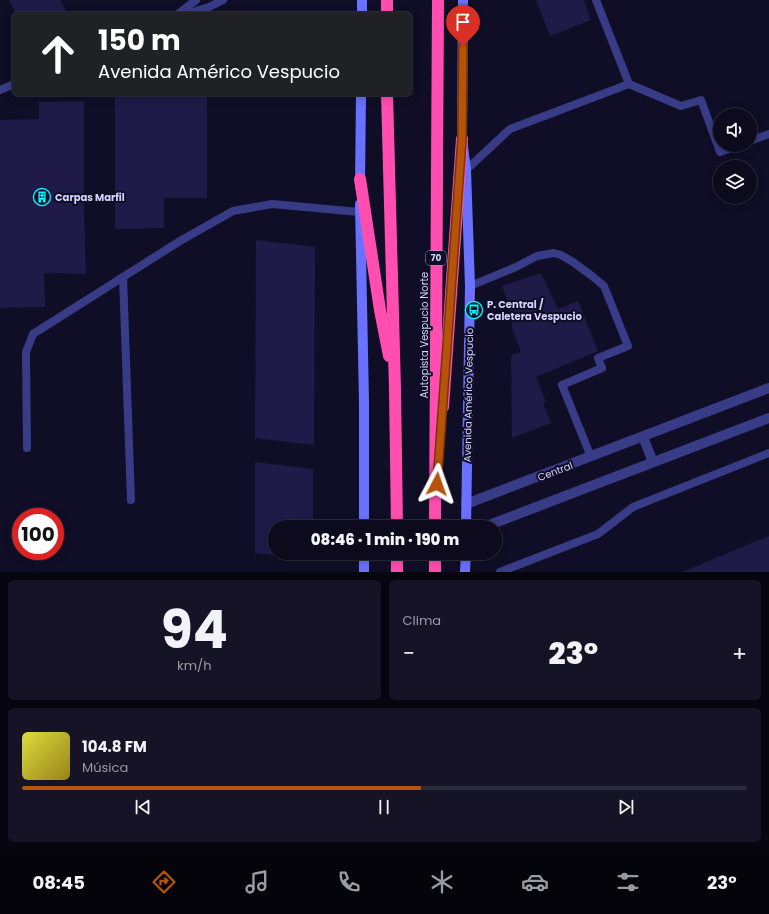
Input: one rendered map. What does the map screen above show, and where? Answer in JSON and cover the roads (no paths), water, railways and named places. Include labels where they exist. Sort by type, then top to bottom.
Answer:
[{"type":"highway","points":[[386,12],[387,0]]},
{"type":"highway","name":"Autopista Vespucio Norte","points":[[435,520],[438,0]]},
{"type":"highway","points":[[387,96],[397,520]]},
{"type":"highway","points":[[435,520],[462,139]]},
{"type":"highway","points":[[360,179],[380,310],[395,389]]},
{"type":"highway","points":[[397,560],[397,572]]},
{"type":"highway","points":[[435,560],[435,572]]},
{"type":"main road","points":[[362,0],[362,12]]},
{"type":"main road","name":"Avenida Américo Vespucio","points":[[463,0],[462,139],[466,170],[470,286],[466,520]]},
{"type":"main road","points":[[361,96],[360,212],[364,402],[364,520]]},
{"type":"main road","points":[[364,560],[364,572]]},
{"type":"main road","points":[[465,572],[466,560]]},
{"type":"street","name":"Central","points":[[466,504],[769,388]]},
{"type":"street","points":[[502,520],[769,418]]},
{"type":"street","points":[[643,437],[653,462]]},
{"type":"lane","points":[[181,12],[196,0]]},
{"type":"lane","points":[[192,12],[223,0]]},
{"type":"lane","points":[[596,0],[629,84]]},
{"type":"lane","points":[[466,170],[510,129],[629,84],[680,106],[701,100],[713,133]]},
{"type":"lane","points":[[0,90],[12,85]]},
{"type":"lane","points":[[757,138],[769,134]]},
{"type":"lane","points":[[27,448],[26,352],[33,334],[180,241],[233,211],[272,204],[360,212]]},
{"type":"lane","points":[[470,286],[516,267],[537,256],[554,253],[573,262],[604,286],[628,346],[598,358],[602,368],[562,385],[591,457]]},
{"type":"lane","points":[[122,277],[131,500]]},
{"type":"lane","points":[[500,572],[598,534],[633,507],[769,453]]},
{"type":"place","name":"Carpas Marfil","points":[[42,197]]},
{"type":"place","name":"P. Central / Caletera Vespucio","points":[[474,310]]}]
